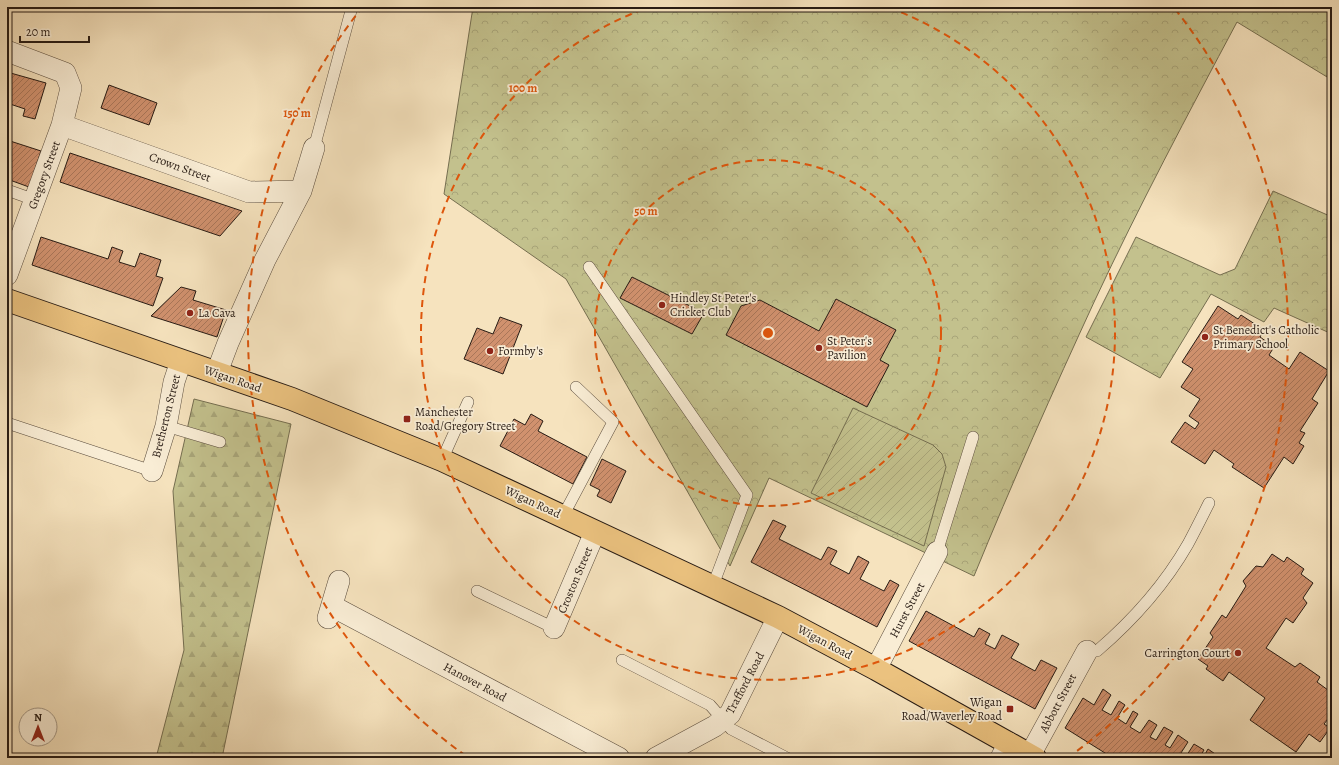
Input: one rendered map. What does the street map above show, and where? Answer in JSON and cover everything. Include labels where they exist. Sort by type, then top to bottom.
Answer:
[{"type":"highway","name":"Wigan Road","points":[[7,300],[292,399],[442,460],[563,516],[712,588],[778,617],[876,669],[1005,751],[1032,757]]},
{"type":"street","name":"Gregory Street","points":[[7,51],[65,73],[71,88],[62,125],[7,275]]},
{"type":"street","name":"Crown Street","points":[[62,125],[249,192],[301,190]]},
{"type":"street","points":[[217,372],[228,343],[265,260],[301,190],[314,148]]},
{"type":"street","name":"Bretherton Street","points":[[152,471],[166,426],[174,382],[181,361]]},
{"type":"street","name":"Croston Street","points":[[554,628],[595,532]]},
{"type":"street","name":"Hurst Street","points":[[876,669],[937,552]]},
{"type":"street","name":"Hanover Road","points":[[339,581],[329,612],[619,758]]},
{"type":"street","name":"Trafford Road","points":[[656,758],[724,720],[736,706],[778,617]]},
{"type":"street","name":"Abbott Street","points":[[1032,757],[1086,651]]},
{"type":"lane","points":[[314,148],[352,7]]},
{"type":"lane","points":[[7,190],[35,200]]},
{"type":"lane","points":[[589,267],[747,495],[712,588]]},
{"type":"lane","points":[[563,516],[613,422],[576,387]]},
{"type":"lane","points":[[442,460],[468,402]]},
{"type":"lane","points":[[7,423],[152,471]]},
{"type":"lane","points":[[166,426],[220,442]]},
{"type":"lane","points":[[937,552],[973,437]]},
{"type":"lane","points":[[1086,651],[1097,651],[1117,634],[1154,592],[1187,545],[1209,503]]},
{"type":"lane","points":[[477,591],[554,628]]},
{"type":"lane","points":[[622,660],[710,705],[731,729],[787,758]]},
{"type":"green space","points":[[473,7],[1332,7],[1332,80],[1237,22],[1146,195],[1095,300],[1033,437],[974,576],[769,478],[730,566],[566,279],[444,194]]},
{"type":"green space","points":[[1273,191],[1332,217],[1332,334],[1274,308],[1264,322],[1211,294],[1160,378],[1086,337],[1136,237],[1220,275],[1235,269]]},
{"type":"green space","points":[[194,399],[291,424],[222,758],[156,758],[184,650],[173,491]]},
{"type":"green space","points":[[853,408],[933,445],[942,454],[946,467],[924,546],[811,493]]},
{"type":"building","points":[[7,72],[46,83],[35,119],[23,116],[25,109],[7,103]]},
{"type":"building","points":[[109,85],[157,103],[149,125],[101,108]]},
{"type":"building","points":[[7,140],[41,151],[29,187],[7,179]]},
{"type":"building","points":[[70,153],[242,211],[220,236],[60,182]]},
{"type":"building","points":[[41,237],[108,259],[112,247],[123,251],[119,262],[135,267],[140,253],[161,260],[156,276],[163,278],[153,306],[32,265]]},
{"type":"building","name":"Hindley St Peter's Cricket Club","points":[[632,277],[704,313],[692,334],[620,298]]},
{"type":"building","name":"La Cava","points":[[181,287],[196,291],[193,300],[226,310],[217,337],[151,316]]},
{"type":"building","name":"St Peter's Pavilion","points":[[836,299],[896,330],[880,360],[889,365],[867,407],[726,335],[741,306],[760,300],[819,331]]},
{"type":"building","points":[[1218,306],[1238,319],[1241,315],[1264,330],[1260,337],[1274,347],[1269,355],[1289,369],[1300,352],[1329,371],[1312,399],[1318,403],[1300,431],[1305,433],[1299,443],[1304,446],[1293,464],[1284,457],[1264,488],[1232,467],[1234,464],[1214,450],[1205,464],[1171,442],[1185,422],[1195,429],[1199,423],[1189,416],[1200,399],[1181,387],[1193,369],[1182,362]]},
{"type":"building","name":"Formby's","points":[[500,317],[522,325],[503,374],[464,359],[477,328],[493,334]]},
{"type":"building","points":[[531,414],[543,421],[538,431],[587,457],[573,484],[500,446],[514,419],[525,425]]},
{"type":"building","points":[[602,459],[626,471],[611,503],[597,496],[600,490],[590,485]]},
{"type":"building","points":[[773,520],[786,526],[779,539],[821,560],[828,547],[837,551],[830,564],[849,574],[858,556],[869,562],[860,579],[884,591],[890,580],[899,585],[877,627],[751,562]]},
{"type":"building","name":"Carrington Court","points":[[1272,554],[1284,562],[1287,557],[1304,569],[1301,574],[1313,583],[1303,598],[1307,603],[1293,623],[1286,618],[1266,648],[1295,667],[1300,663],[1320,677],[1317,682],[1332,693],[1332,714],[1324,724],[1330,728],[1320,742],[1309,734],[1296,752],[1250,720],[1265,698],[1229,672],[1223,681],[1206,669],[1208,666],[1198,659],[1213,637],[1210,633],[1222,615],[1226,618],[1246,586],[1243,581],[1256,566],[1263,567]]},
{"type":"building","points":[[926,611],[974,637],[979,628],[990,634],[985,644],[995,649],[1002,635],[1019,644],[1011,658],[1035,671],[1041,660],[1057,668],[1035,709],[909,641]]},
{"type":"building","points":[[1103,689],[1111,695],[1102,710],[1111,715],[1119,701],[1125,705],[1117,718],[1126,724],[1133,711],[1138,714],[1130,727],[1140,733],[1149,720],[1157,725],[1150,737],[1156,740],[1164,727],[1173,732],[1165,745],[1170,748],[1178,735],[1188,742],[1179,756],[1183,758],[1113,758],[1065,728],[1083,698],[1094,705]]},
{"type":"building","points":[[1194,744],[1204,750],[1199,758],[1185,758]]},
{"type":"building","points":[[1208,749],[1221,758],[1203,758]]},
{"type":"place","name":"Hindley St Peter's Cricket Club","points":[[662,305]]},
{"type":"place","name":"La Cava","points":[[190,313]]},
{"type":"place","name":"St Benedict's Catholic Primary School","points":[[1205,337]]},
{"type":"place","name":"St Peter's Pavilion","points":[[819,348]]},
{"type":"place","name":"Formby's","points":[[490,351]]},
{"type":"place","name":"Manchester Road/Gregory Street","points":[[407,419]]},
{"type":"place","name":"Carrington Court","points":[[1238,653]]},
{"type":"place","name":"Wigan Road/Waverley Road","points":[[1010,709]]}]
